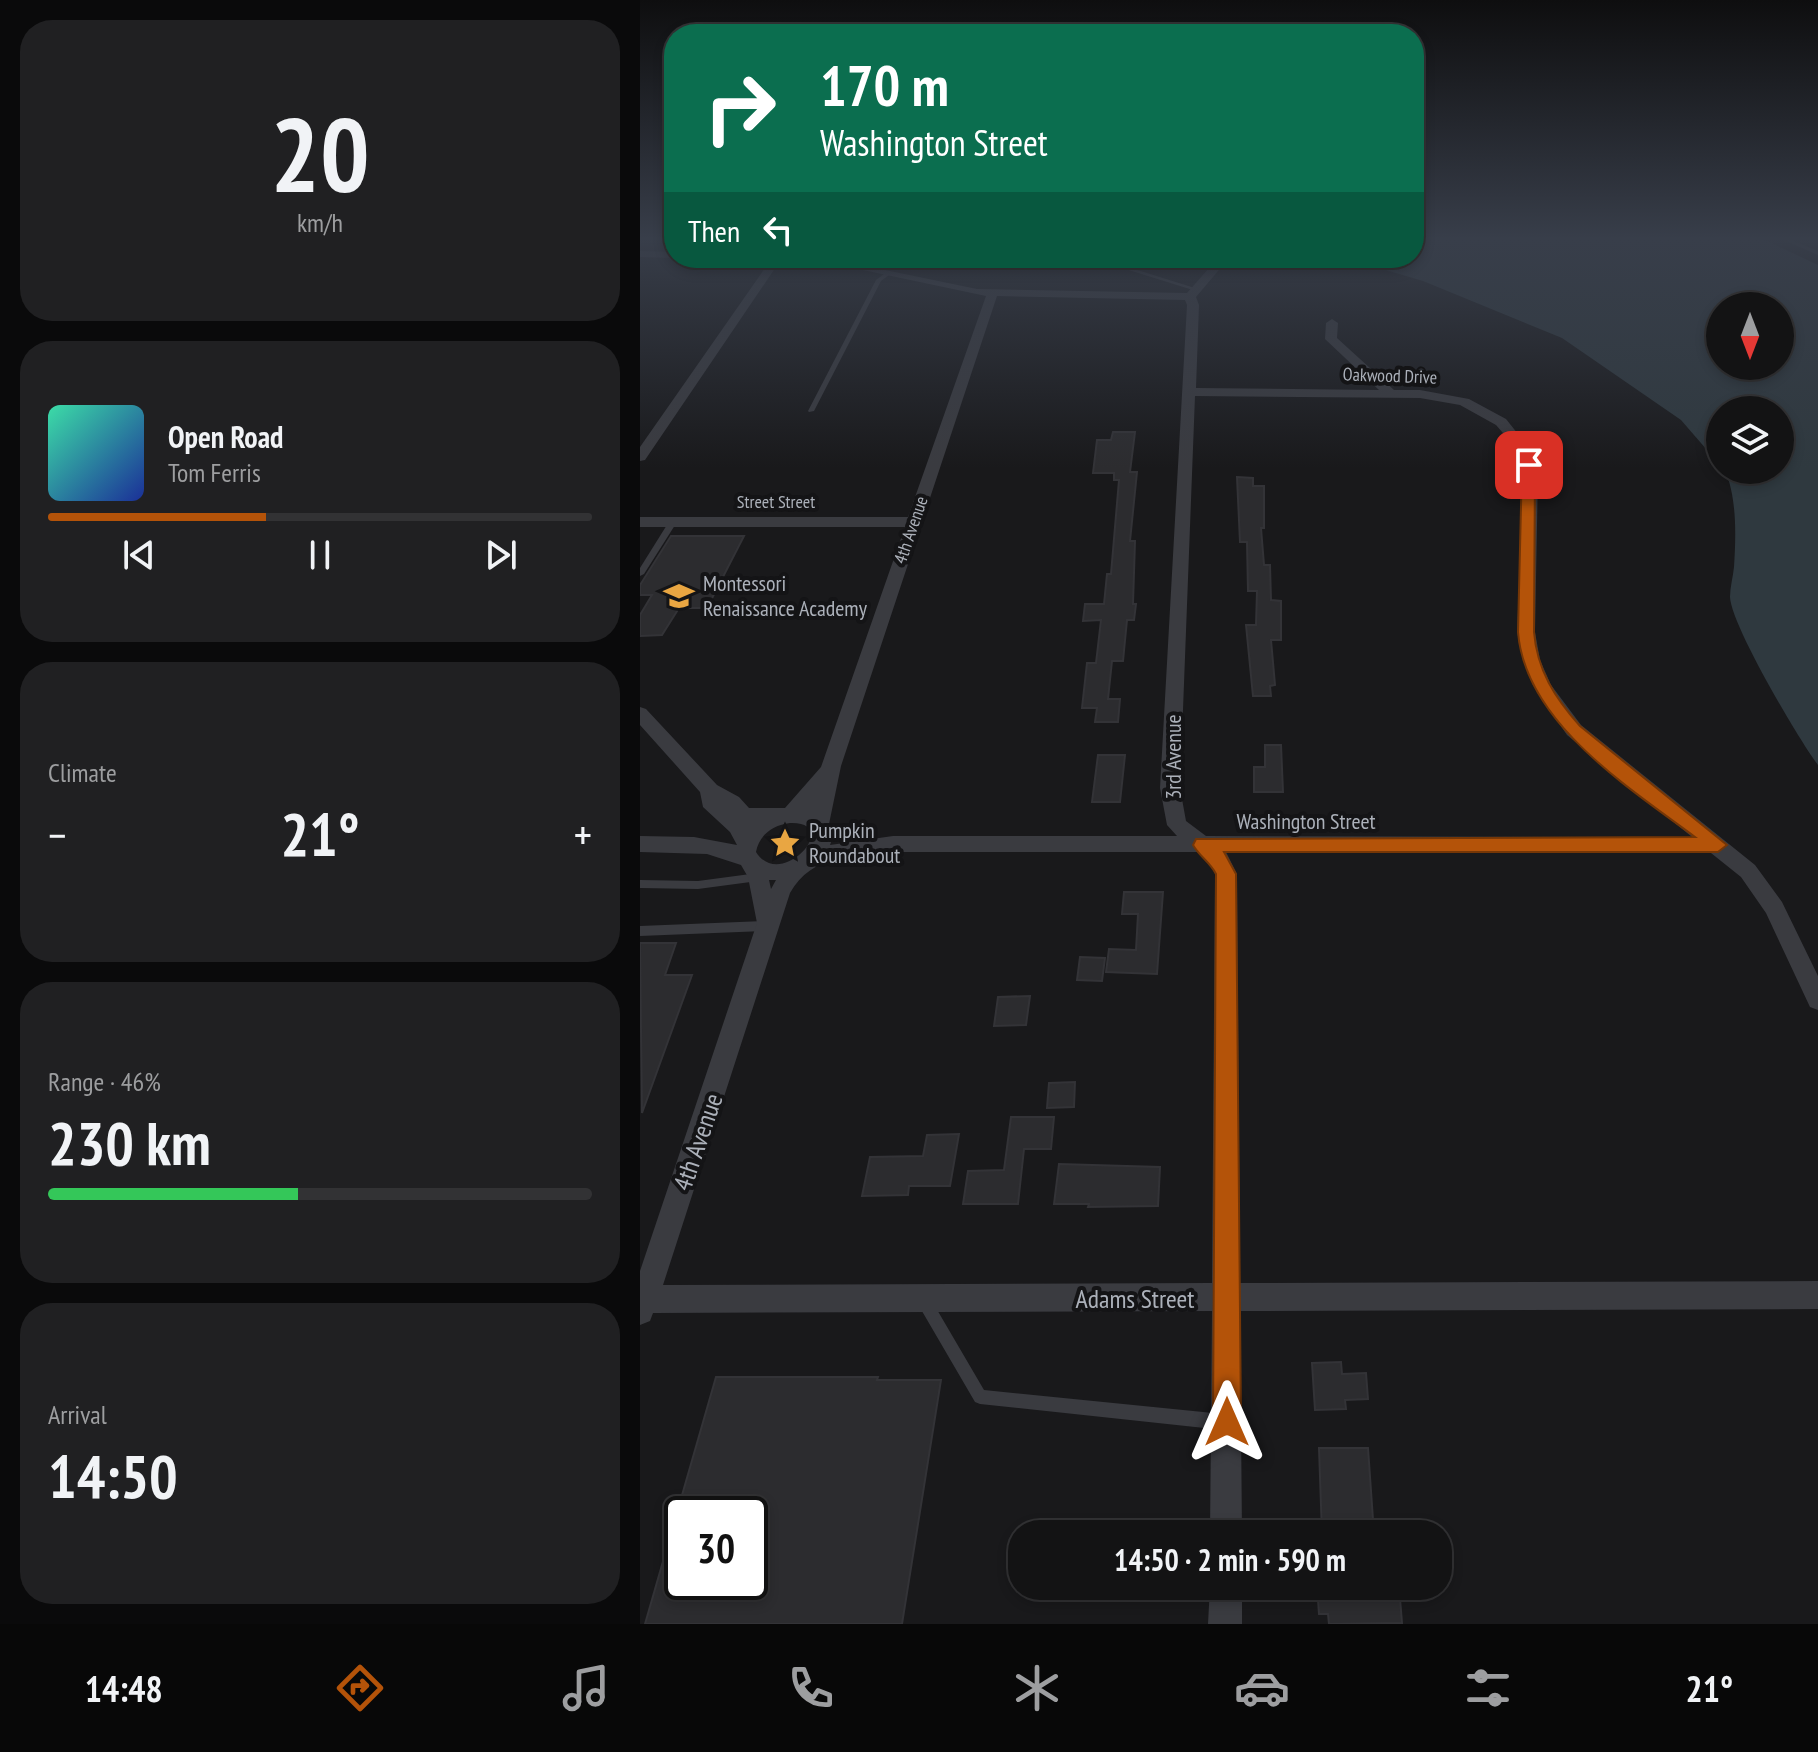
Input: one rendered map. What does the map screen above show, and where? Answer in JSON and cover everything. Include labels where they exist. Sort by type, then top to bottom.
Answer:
[{"type":"street","points":[[640,457],[737,316]]},
{"type":"street","name":"4th Avenue","points":[[820,826],[831,766],[984,316]]},
{"type":"street","name":"3rd Avenue","points":[[1193,316],[1170,788],[1177,825],[1218,857],[1226,874],[1226,1520]]},
{"type":"street","points":[[1332,323],[1331,339],[1391,394]]},
{"type":"street","name":"Oakwood Drive","points":[[1190,392],[1420,394],[1464,402],[1501,422],[1515,439],[1531,473],[1526,632],[1528,652],[1537,677],[1554,707],[1574,730],[1718,845],[1763,888],[1818,1000]]},
{"type":"street","name":"Street Street","points":[[642,525],[673,522],[913,522]]},
{"type":"street","points":[[640,713],[710,790],[732,802],[743,814],[760,818],[808,816],[820,826],[820,847],[803,863],[778,872],[765,872],[733,851],[704,846],[640,844]]},
{"type":"street","name":"4th Avenue","points":[[785,816],[802,805],[831,766]]},
{"type":"street","points":[[710,790],[710,802],[737,827],[750,861]]},
{"type":"street","points":[[750,861],[760,825],[785,816]]},
{"type":"street","name":"Washington Street","points":[[820,826],[841,836],[893,844]]},
{"type":"street","name":"Washington Street","points":[[803,863],[845,849],[893,844],[1718,845]]},
{"type":"street","name":"4th Avenue","points":[[750,861],[768,926]]},
{"type":"street","name":"4th Avenue","points":[[642,1305],[768,926],[786,878],[803,863]]},
{"type":"street","name":"Adams Street","points":[[642,1305],[923,1299],[1818,1295]]},
{"type":"street","points":[[1225,1624],[1226,1600]]},
{"type":"lane","points":[[811,411],[860,316]]},
{"type":"lane","points":[[640,574],[673,522]]},
{"type":"lane","points":[[640,884],[698,885],[750,861]]},
{"type":"lane","points":[[640,931],[768,926]]},
{"type":"lane","points":[[923,1299],[980,1397],[1227,1422]]},
{"type":"shaded area","points":[[1508,316],[1706,316],[1706,380],[1794,380],[1794,316],[1818,316],[1818,765],[1753,656],[1730,597],[1735,517],[1730,484],[1794,484],[1794,396],[1706,396],[1706,449],[1681,420],[1562,338]]},
{"type":"building","points":[[1113,432],[1135,432],[1130,472],[1137,472],[1130,541],[1135,541],[1133,604],[1136,604],[1134,620],[1127,620],[1123,661],[1112,661],[1108,699],[1120,699],[1118,722],[1095,722],[1097,708],[1082,708],[1087,663],[1096,663],[1101,620],[1083,621],[1085,604],[1104,604],[1107,574],[1111,574],[1119,480],[1114,480],[1114,473],[1093,473],[1097,440],[1111,440]]},
{"type":"building","points":[[1237,477],[1253,478],[1253,486],[1264,486],[1264,528],[1261,528],[1264,565],[1270,565],[1271,600],[1281,601],[1281,640],[1271,640],[1275,685],[1270,686],[1271,696],[1253,696],[1246,625],[1256,625],[1257,591],[1248,591],[1247,542],[1240,542]]},
{"type":"building","points":[[671,536],[744,536],[707,608],[679,608],[662,635],[640,636],[640,615],[652,595],[640,595],[640,585]]},
{"type":"building","points":[[1265,745],[1281,745],[1283,792],[1254,792],[1254,767],[1265,767]]},
{"type":"building","points":[[1098,755],[1125,755],[1120,802],[1092,802]]},
{"type":"building","points":[[1124,892],[1163,892],[1157,974],[1106,972],[1109,949],[1136,950],[1138,914],[1122,914]]},
{"type":"building","points":[[640,943],[676,943],[665,975],[692,975],[642,1113]]},
{"type":"building","points":[[1080,957],[1105,958],[1102,981],[1077,980]]},
{"type":"building","points":[[1030,996],[1026,1025],[994,1026],[998,997]]},
{"type":"building","points":[[1075,1082],[1074,1107],[1047,1108],[1049,1083]]},
{"type":"building","points":[[1011,1117],[1054,1117],[1051,1149],[1024,1149],[1018,1204],[963,1204],[968,1171],[1004,1170]]},
{"type":"building","points":[[959,1134],[950,1186],[909,1186],[908,1195],[862,1196],[870,1157],[923,1156],[927,1135]]},
{"type":"building","points":[[1059,1164],[1160,1167],[1158,1206],[1054,1204]]},
{"type":"building","points":[[1341,1362],[1342,1374],[1366,1373],[1368,1399],[1345,1400],[1346,1409],[1315,1410],[1312,1363]]},
{"type":"building","points":[[716,1377],[941,1380],[902,1624],[645,1624],[664,1558],[664,1600],[768,1600],[768,1496],[682,1496]]},
{"type":"building","points":[[1319,1448],[1368,1448],[1373,1520],[1322,1520]]},
{"type":"building","points":[[1318,1600],[1400,1600],[1402,1623],[1329,1624],[1328,1614],[1319,1614]]},
{"type":"place","name":"Montessori Renaissance Academy","points":[[679,596]]},
{"type":"place","name":"Pumpkin Roundabout","points":[[785,843]]},
{"type":"route","points":[[1227,1422],[1226,874],[1225,866],[1218,857],[1203,845],[1718,845],[1574,730],[1554,707],[1537,677],[1528,652],[1526,632],[1529,465]]}]
